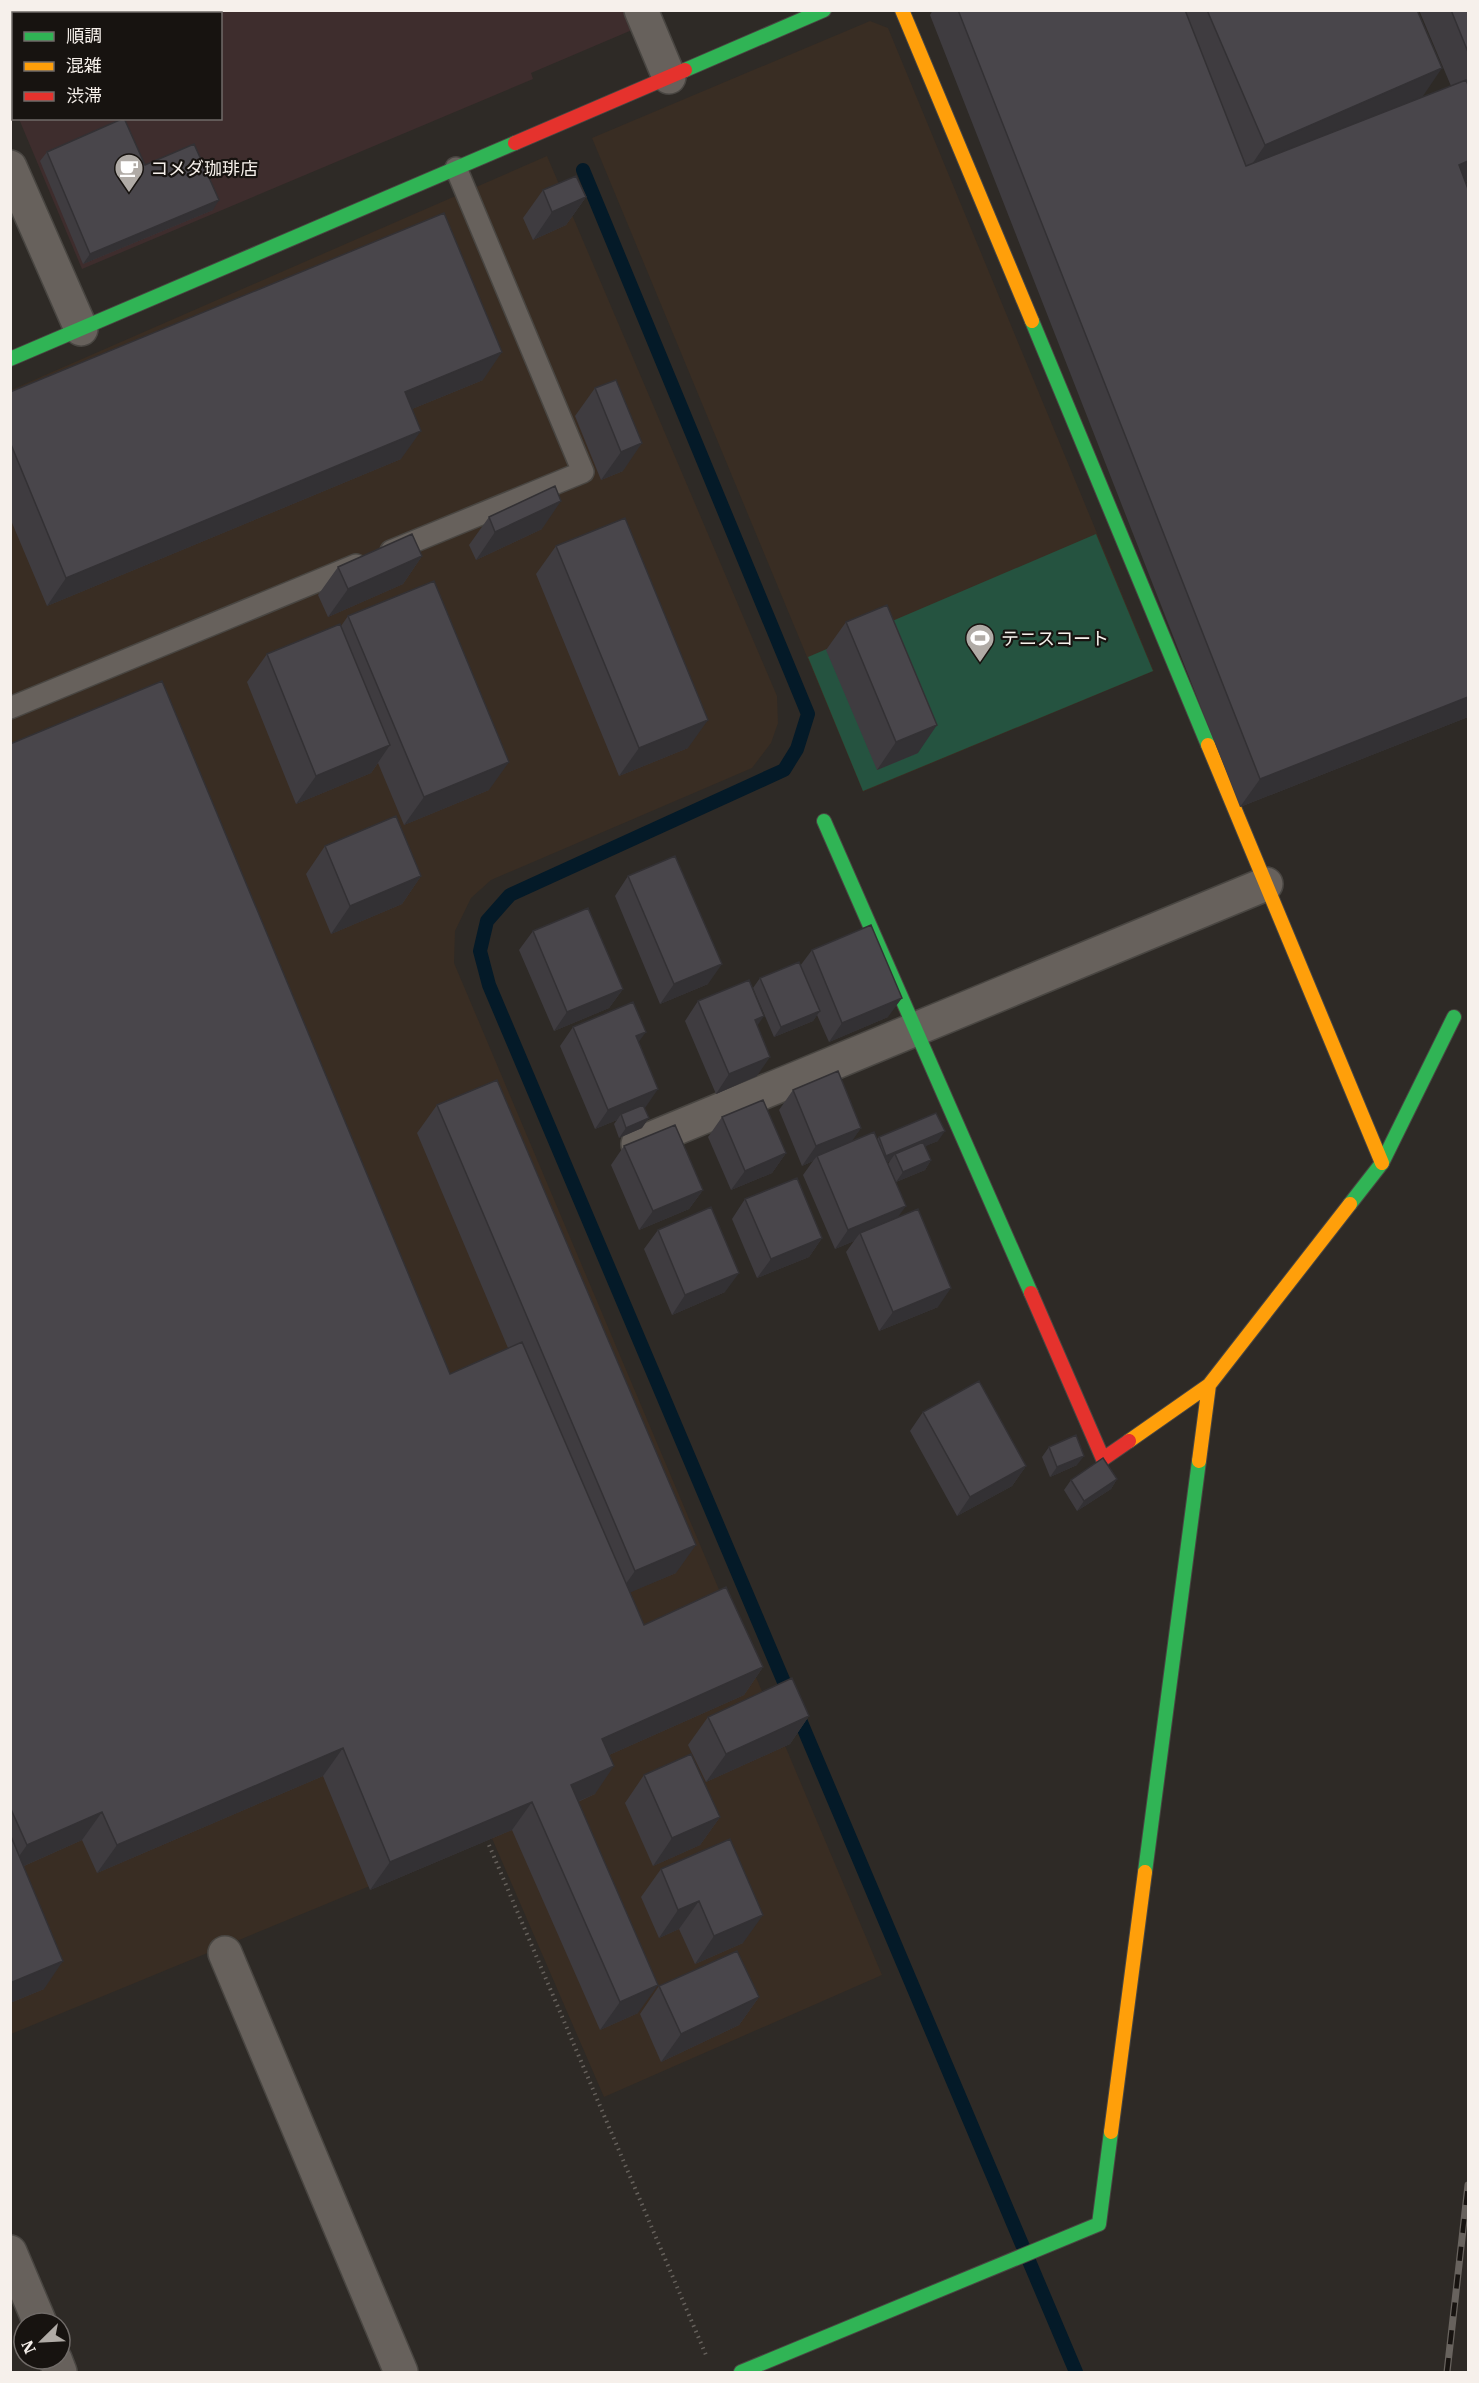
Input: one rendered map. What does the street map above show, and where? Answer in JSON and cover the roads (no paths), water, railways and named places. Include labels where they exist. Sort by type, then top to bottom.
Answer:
[{"type":"street","points":[[641,10],[669,77]]},
{"type":"street","points":[[10,359],[824,10]]},
{"type":"street","points":[[902,10],[1382,1163]]},
{"type":"street","points":[[10,167],[81,329]]},
{"type":"street","points":[[824,821],[1103,1459],[1209,1385],[1382,1163],[1454,1017]]},
{"type":"street","points":[[638,1144],[1266,884]]},
{"type":"street","points":[[741,2373],[1099,2224],[1209,1385]]},
{"type":"street","points":[[225,1953],[401,2373]]},
{"type":"street","points":[[10,2252],[35,2311]]},
{"type":"lane","points":[[10,708],[583,472],[456,168]]},
{"type":"waterway","points":[[583,170],[808,714],[797,749],[784,770],[510,895],[487,921],[480,951],[489,985],[1076,2372]]},
{"type":"railway","points":[[1447,2372],[1468,2185]]},
{"type":"place","name":"コメダ珈琲店","points":[[129,194]]},
{"type":"place","name":"テニスコート","points":[[980,664]]}]
